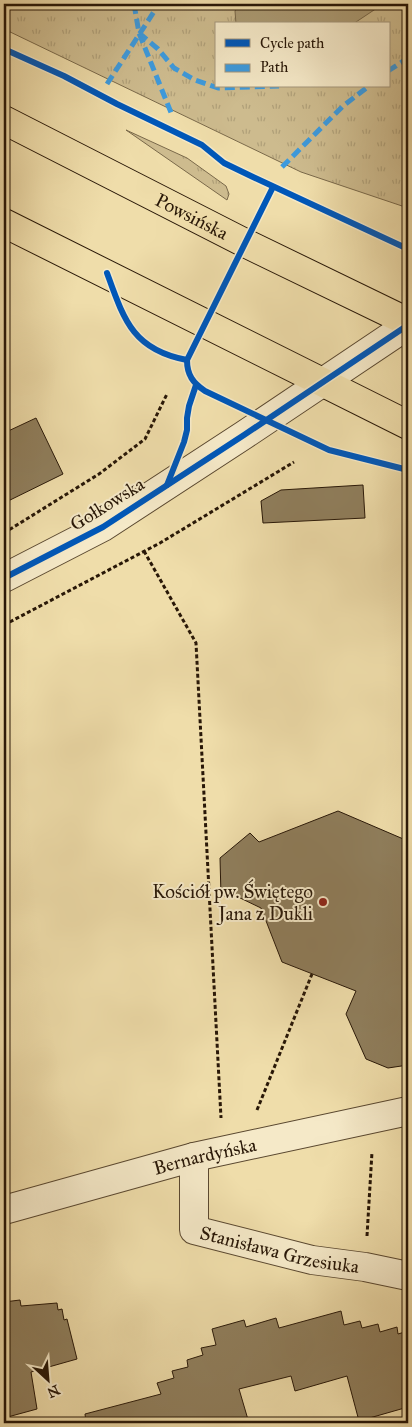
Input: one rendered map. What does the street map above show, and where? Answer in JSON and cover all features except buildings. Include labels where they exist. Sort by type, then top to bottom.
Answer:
[{"type":"main road","name":"Powsińska","points":[[4,120],[408,323]]},
{"type":"main road","points":[[4,222],[408,425]]},
{"type":"street","name":"Gołkowska","points":[[4,578],[103,527],[323,382],[408,323]]},
{"type":"street","name":"Bernardyńska","points":[[4,1210],[194,1157],[408,1111]]},
{"type":"street","name":"Stanisława Grzesiuka","points":[[194,1157],[194,1230],[312,1260],[365,1267],[408,1276]]},
{"type":"path","points":[[4,534],[99,474],[145,439],[166,394]]},
{"type":"path","points":[[4,625],[144,551],[294,462]]},
{"type":"path","points":[[144,551],[196,644],[233,1148]]},
{"type":"path","points":[[233,1148],[312,974]]},
{"type":"path","points":[[365,1267],[372,1155],[368,1119]]},
{"type":"green space","points":[[4,4],[408,4],[408,208],[301,172],[4,29]]},
{"type":"green space","points":[[126,130],[187,158],[226,186],[229,194],[227,200]]},
{"type":"shaded area","points":[[239,4],[383,4],[356,22],[236,22],[235,11]]},
{"type":"marked path","points":[[134,4],[139,33],[172,115]]},
{"type":"marked path","points":[[107,84],[159,4]]},
{"type":"marked path","points":[[139,33],[158,49],[174,68],[195,80],[215,87]]},
{"type":"marked path","points":[[390,70],[408,58]]},
{"type":"marked path","points":[[282,167],[343,106],[366,88]]},
{"type":"cycle path","points":[[4,49],[64,76],[202,145],[224,163],[408,249]]},
{"type":"cycle path","points":[[273,187],[187,360],[190,374],[194,382],[205,391],[329,450],[408,470]]},
{"type":"cycle path","points":[[107,273],[126,319],[142,340],[154,349],[187,360]]},
{"type":"cycle path","points":[[4,578],[103,527],[408,325]]},
{"type":"cycle path","points":[[167,485],[184,442],[189,406],[196,385]]},
{"type":"place","name":"Kościół pw. Świętego Jana z Dukli","points":[[323,902]]}]
